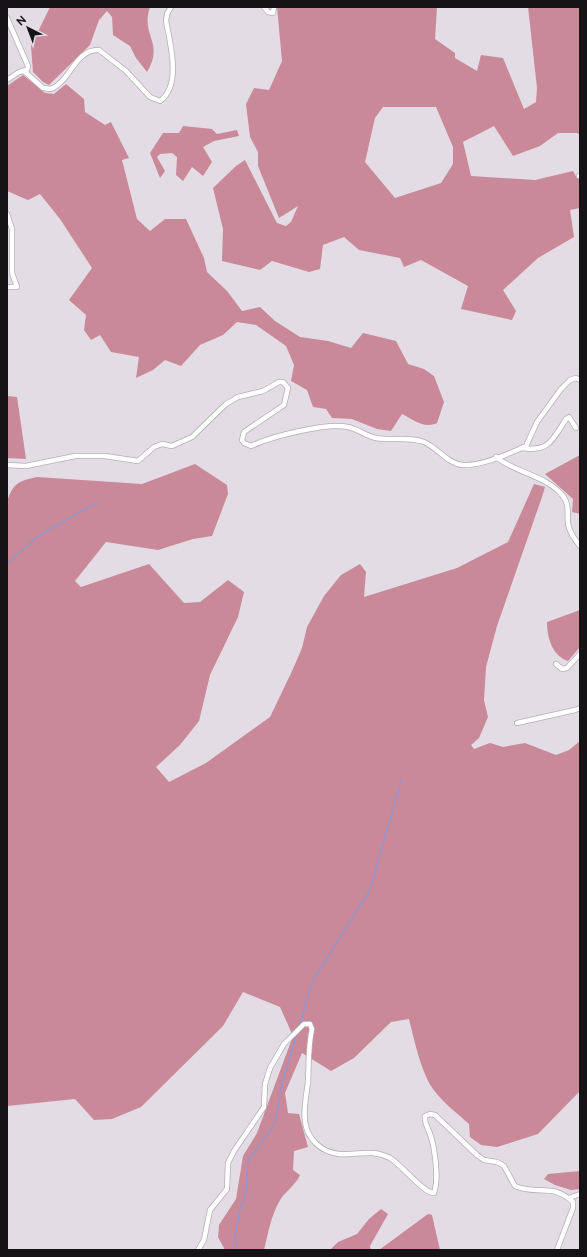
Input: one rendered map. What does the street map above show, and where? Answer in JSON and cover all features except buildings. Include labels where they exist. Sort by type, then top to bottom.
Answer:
[{"type":"street","points":[[24,72],[43,88],[51,89],[62,82],[76,63],[86,53],[99,50],[126,71],[150,96],[160,101],[167,93],[174,72],[166,21],[167,14],[171,7]]},
{"type":"street","points":[[264,7],[268,12],[273,13],[274,7]]},
{"type":"street","points":[[7,18],[28,66],[27,70],[24,72],[19,72],[7,80]]},
{"type":"street","points":[[7,214],[12,229],[12,273],[17,287],[7,286]]},
{"type":"street","points":[[7,465],[26,466],[75,456],[104,456],[138,461],[154,447],[162,444],[172,446],[192,437],[226,404],[238,397],[263,391],[279,382],[283,382],[288,388],[284,405],[244,432],[242,440],[244,443],[251,446],[265,439],[331,426],[347,426],[376,438],[423,442],[454,464],[468,465],[496,458],[526,446],[537,422],[562,389],[570,380],[576,378],[580,380]]},
{"type":"street","points":[[520,448],[538,450],[550,444],[566,419],[569,417],[576,428]]},
{"type":"street","points":[[496,458],[508,466],[535,476],[562,494],[567,503],[568,524],[572,534],[580,546]]},
{"type":"street","points":[[556,664],[562,669],[567,668],[580,654]]},
{"type":"street","points":[[517,723],[580,708]]},
{"type":"street","points":[[198,1250],[204,1240],[210,1210],[227,1189],[228,1163],[234,1151],[264,1106],[265,1084],[270,1068],[284,1044],[304,1024],[310,1024],[312,1029],[304,1120],[313,1142],[322,1150],[339,1154],[363,1152],[384,1155],[399,1163],[423,1188],[430,1193],[434,1193],[437,1186],[434,1150],[424,1121],[425,1116],[430,1114],[435,1115],[484,1160],[497,1162],[504,1166],[515,1186],[534,1191],[553,1189],[573,1202],[573,1208],[557,1250]]},
{"type":"street","points":[[569,1198],[580,1194]]},
{"type":"shaded area","points":[[50,7],[150,7],[148,25],[154,54],[147,72],[136,58],[130,46],[113,35],[112,17],[107,11],[99,20],[90,45],[49,85],[43,82],[33,72],[31,46]]},
{"type":"shaded area","points":[[277,7],[437,7],[435,39],[455,53],[455,58],[477,71],[481,55],[503,58],[524,109],[536,102],[537,88],[528,7],[580,7],[580,135],[577,133],[558,133],[540,146],[513,156],[494,126],[463,142],[471,176],[535,180],[573,171],[577,178],[580,178],[580,208],[570,210],[574,237],[538,258],[503,290],[516,311],[512,320],[461,309],[468,286],[421,260],[404,267],[400,258],[359,250],[344,237],[323,245],[320,269],[309,272],[272,261],[260,270],[222,261],[223,229],[213,188],[236,166],[245,160],[277,223],[286,226],[291,222],[298,206],[279,218],[258,166],[258,152],[250,137],[246,104],[254,88],[269,90],[282,61]],"holes":[[[383,107],[436,107],[453,147],[453,164],[441,183],[395,198],[365,162],[375,118]]]},
{"type":"shaded area","points":[[23,75],[45,93],[54,94],[66,84],[84,99],[85,112],[105,125],[111,122],[129,158],[122,160],[137,219],[150,231],[165,219],[186,219],[204,258],[207,272],[227,291],[242,311],[260,307],[275,321],[300,337],[328,341],[351,348],[363,333],[396,341],[408,364],[424,369],[434,376],[444,402],[437,423],[432,425],[423,424],[402,414],[391,431],[377,429],[352,419],[332,418],[326,409],[313,407],[307,390],[291,381],[294,365],[286,346],[256,325],[237,322],[223,335],[200,345],[181,366],[165,360],[153,370],[136,378],[139,357],[111,352],[100,335],[91,340],[84,330],[86,315],[69,300],[92,268],[60,219],[40,194],[28,200],[7,191],[7,86]]},
{"type":"shaded area","points":[[183,126],[212,129],[217,134],[237,130],[239,136],[214,141],[203,147],[212,162],[203,176],[192,167],[183,181],[176,175],[177,157],[172,153],[160,154],[157,157],[165,171],[160,178],[150,153],[163,133],[179,133]]},
{"type":"shaded area","points":[[7,396],[17,397],[26,459],[7,458]]},
{"type":"shaded area","points":[[580,455],[580,514],[572,512],[573,499],[545,474]]},
{"type":"shaded area","points":[[195,464],[227,485],[228,494],[212,536],[193,539],[158,550],[106,542],[75,581],[81,587],[149,564],[184,603],[200,602],[228,580],[244,592],[238,617],[210,675],[199,721],[180,745],[156,767],[169,782],[206,763],[270,717],[302,648],[307,627],[324,596],[341,575],[360,564],[366,572],[364,597],[457,568],[508,542],[534,484],[545,487],[497,626],[486,667],[484,700],[488,717],[479,738],[471,745],[474,749],[490,743],[503,747],[525,743],[556,755],[569,750],[580,741],[580,1091],[538,1134],[497,1147],[481,1145],[470,1137],[469,1124],[441,1099],[429,1082],[418,1055],[409,1019],[391,1022],[354,1058],[331,1071],[302,1053],[285,1093],[288,1113],[299,1114],[308,1147],[294,1151],[293,1170],[300,1175],[296,1182],[281,1198],[276,1207],[264,1250],[225,1250],[218,1237],[219,1225],[236,1199],[243,1156],[257,1133],[293,1036],[280,1007],[243,992],[223,1026],[141,1107],[112,1119],[94,1120],[75,1099],[7,1106],[7,503],[11,491],[17,484],[37,477],[142,484]]},
{"type":"shaded area","points":[[580,610],[580,647],[568,661],[563,659],[554,650],[549,640],[547,622]]},
{"type":"shaded area","points":[[580,1171],[580,1189],[571,1190],[555,1185],[544,1179],[548,1174]]},
{"type":"shaded area","points":[[381,1209],[388,1214],[370,1246],[371,1250],[330,1250],[338,1242],[357,1234],[369,1219]]},
{"type":"shaded area","points":[[428,1214],[432,1215],[440,1250],[379,1250]]},
{"type":"waterway","points":[[7,564],[38,536],[98,502]]},
{"type":"waterway","points":[[299,1027],[312,982],[370,890],[401,780]]},
{"type":"waterway","points":[[237,1250],[235,1237],[239,1213],[246,1193],[248,1160],[275,1124],[281,1087],[297,1033]]}]
